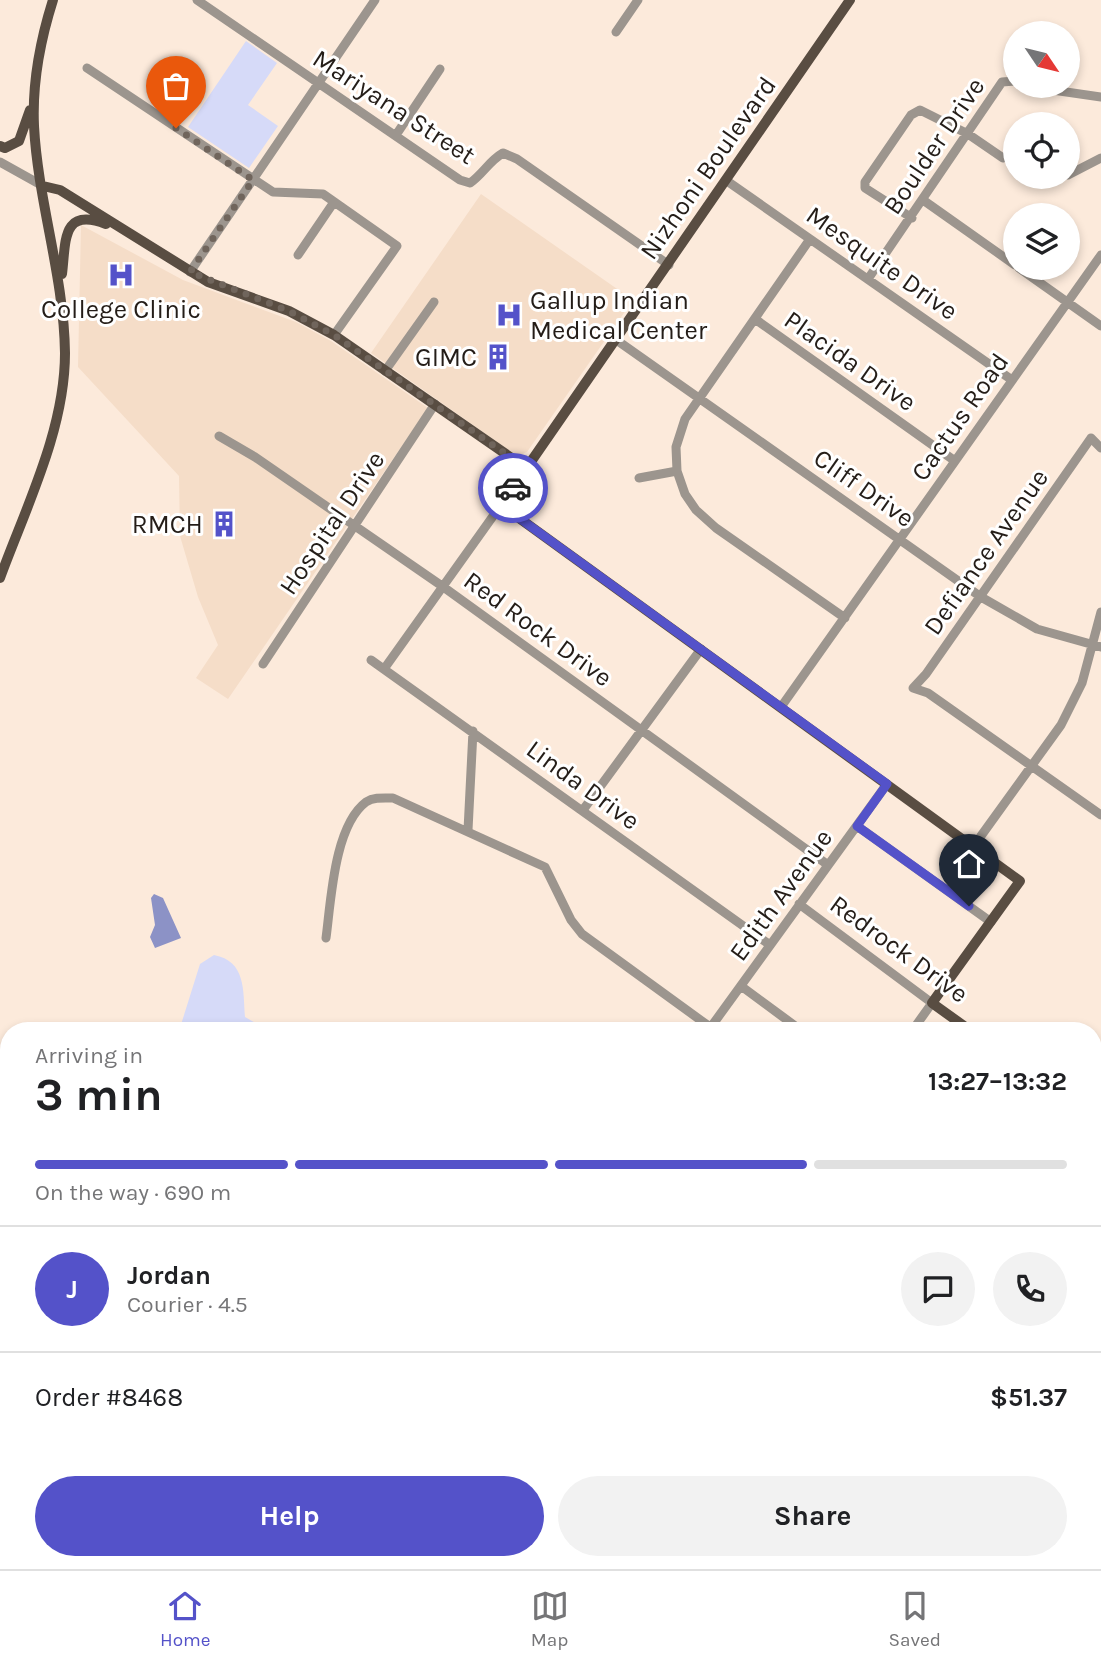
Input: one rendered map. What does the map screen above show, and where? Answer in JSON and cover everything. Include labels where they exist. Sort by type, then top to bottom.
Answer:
[{"type":"main road","points":[[0,146],[5,148],[19,141],[24,134],[34,97],[43,32],[53,0]]},
{"type":"main road","name":"Nizhoni Boulevard","points":[[501,505],[850,0]]},
{"type":"main road","points":[[0,578],[43,463],[59,406],[65,357],[60,287],[34,129],[34,97]]},
{"type":"main road","points":[[43,186],[60,190],[190,272],[289,311],[334,335],[526,468]]},
{"type":"main road","points":[[60,287],[67,229],[75,221],[88,217],[128,233]]},
{"type":"main road","points":[[501,505],[1020,881],[932,1003]]},
{"type":"main road","name":"Redrock Drive","points":[[932,1003],[958,1022]]},
{"type":"street","name":"Mariyana Street","points":[[197,0],[460,180],[470,183],[481,175],[492,159],[503,153],[517,159],[669,265]]},
{"type":"street","points":[[190,272],[375,0]]},
{"type":"street","points":[[616,32],[638,0]]},
{"type":"street","points":[[87,68],[273,192],[323,194],[397,246],[334,335]]},
{"type":"street","points":[[396,135],[440,69]]},
{"type":"street","name":"Boulder Drive","points":[[868,279],[1003,82]]},
{"type":"street","name":"Boulder Drive","points":[[1080,93],[1101,97]]},
{"type":"street","points":[[912,218],[865,188],[865,182],[911,115],[920,110],[968,134],[1003,158]]},
{"type":"street","points":[[1080,168],[1101,158]]},
{"type":"street","points":[[0,162],[43,186]]},
{"type":"street","name":"Mesquite Drive","points":[[727,181],[1012,380]]},
{"type":"street","points":[[923,200],[1003,257]]},
{"type":"street","points":[[298,255],[334,202]]},
{"type":"street","points":[[810,239],[699,398],[680,433],[676,447],[677,471],[685,494],[696,510],[716,528],[845,618]]},
{"type":"street","name":"Cactus Road","points":[[781,707],[1101,255]]},
{"type":"street","points":[[1036,280],[1101,326]]},
{"type":"street","points":[[385,371],[434,302]]},
{"type":"street","name":"Placida Drive","points":[[755,319],[954,461]]},
{"type":"street","name":"Cliff Drive","points":[[615,339],[981,597],[1037,629],[1096,645]]},
{"type":"street","name":"Hospital Drive","points":[[263,664],[435,404]]},
{"type":"street","name":"Red Rock Drive","points":[[219,436],[442,586],[828,865]]},
{"type":"street","name":"Defiance Avenue","points":[[1032,766],[928,693],[913,688],[981,597],[1091,438],[1101,448]]},
{"type":"street","points":[[639,478],[677,471]]},
{"type":"street","name":"Nizhoni Boulevard","points":[[384,669],[501,505]]},
{"type":"street","points":[[973,847],[1061,725],[1083,682],[1096,645],[1101,612]]},
{"type":"street","points":[[583,810],[701,649]]},
{"type":"street","name":"Linda Drive","points":[[371,660],[770,945]]},
{"type":"street","points":[[468,830],[473,732]]},
{"type":"street","points":[[1032,766],[1101,815]]},
{"type":"street","name":"Edith Avenue","points":[[714,1022],[887,784]]},
{"type":"street","points":[[326,938],[334,874],[353,816],[367,802],[377,798],[393,798],[545,867],[571,920],[582,934],[700,1022]]},
{"type":"street","points":[[857,826],[991,922]]},
{"type":"street","name":"Redrock Drive","points":[[799,904],[932,1003]]},
{"type":"street","points":[[741,986],[790,1022]]},
{"type":"street","points":[[918,1022],[932,1003]]},
{"type":"shaded area","points":[[246,41],[277,63],[248,105],[278,126],[249,168],[188,127]]},
{"type":"shaded area","name":"Gallup Indian Medical Center","points":[[481,194],[633,300],[527,452],[517,456],[371,353]]},
{"type":"shaded area","points":[[81,225],[183,280],[296,322],[331,341],[428,408],[228,699],[196,678],[218,645],[198,597],[180,536],[179,476],[78,367]]},
{"type":"shaded area","points":[[214,955],[232,963],[241,978],[245,1017],[254,1022],[182,1022],[200,964]]},
{"type":"water","points":[[154,894],[163,898],[181,938],[155,948],[150,937],[155,925],[151,898]]},
{"type":"way so far","points":[[176,128],[253,180],[190,272],[208,282],[289,311],[334,335],[526,468],[513,488]]},
{"type":"place","name":"College Clinic","points":[[121,275]]},
{"type":"place","name":"Gallup Indian Medical Center","points":[[509,315]]},
{"type":"place","name":"GIMC","points":[[498,357]]},
{"type":"place","name":"RMCH","points":[[224,524]]},
{"type":"route","points":[[513,488],[501,505],[887,784],[857,826],[969,906]]}]
